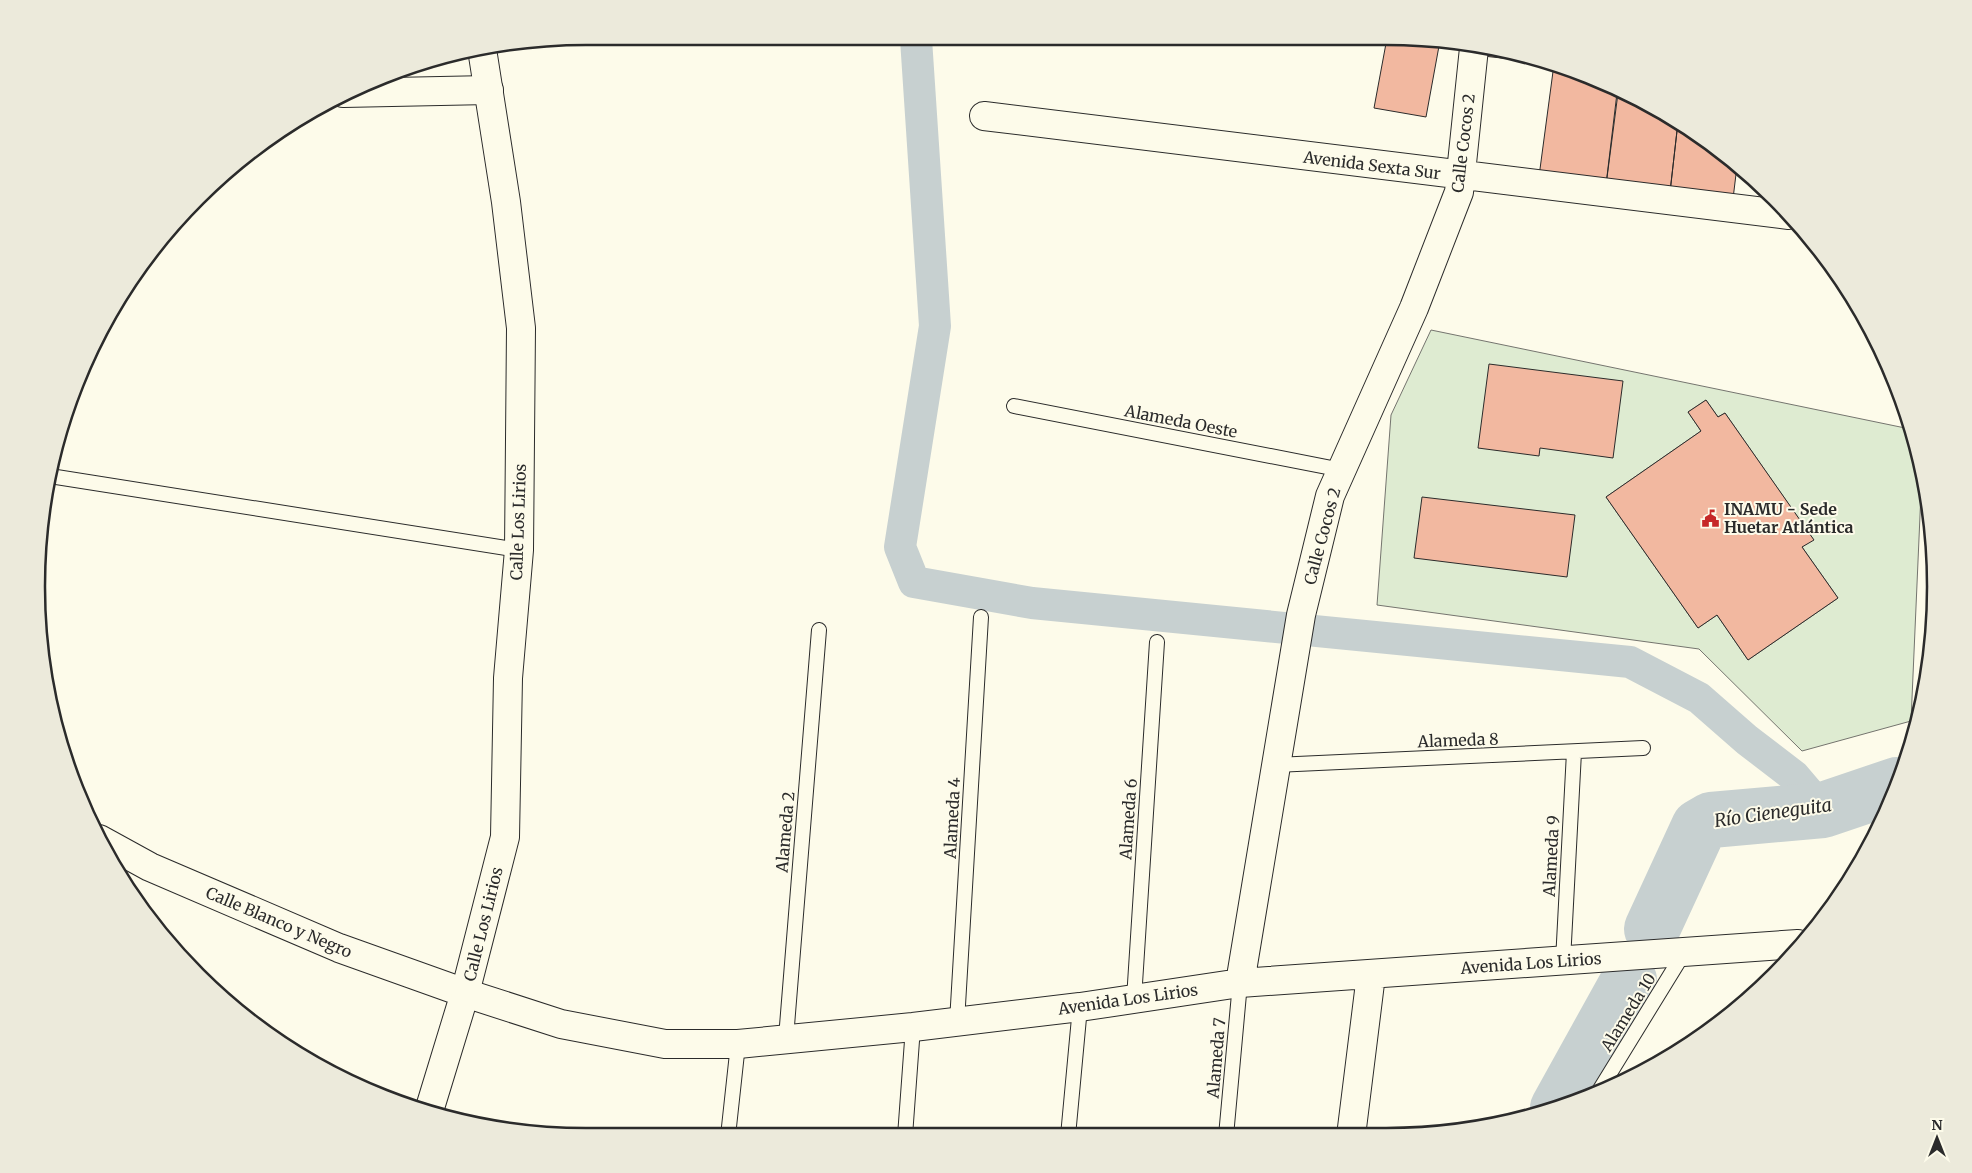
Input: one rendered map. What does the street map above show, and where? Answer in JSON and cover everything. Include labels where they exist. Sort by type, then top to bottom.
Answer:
[{"type":"street","name":"Calle Cocos 2","points":[[1240,983],[1287,688],[1301,615],[1330,496],[1414,308],[1459,192],[1474,53]]},
{"type":"street","name":"Calle Los Lirios","points":[[430,1105],[465,993],[505,837],[508,678],[519,550],[521,328],[506,202],[483,55]]},
{"type":"street","points":[[365,93],[490,90]]},
{"type":"street","name":"Avenida Sexta Sur","points":[[984,116],[1779,215]]},
{"type":"street","name":"Calle Blanco y Negro","points":[[113,847],[150,867],[339,948],[465,993]]},
{"type":"street","name":"Avenida Los Lirios","points":[[465,993],[561,1024],[656,1042],[738,1044],[786,1038],[912,1028],[1080,1007],[1240,983],[1793,944]]},
{"type":"street","points":[[1352,1128],[1371,975]]},
{"type":"lane","name":"Alameda Oeste","points":[[1014,406],[1342,470]]},
{"type":"lane","points":[[56,477],[519,550]]},
{"type":"lane","name":"Alameda 4","points":[[957,1022],[981,617]]},
{"type":"lane","name":"Alameda 2","points":[[786,1038],[819,630]]},
{"type":"lane","name":"Alameda 6","points":[[1134,999],[1158,642]]},
{"type":"lane","name":"Alameda 8","points":[[1274,765],[1643,748]]},
{"type":"lane","name":"Alameda 9","points":[[1562,961],[1574,752]]},
{"type":"lane","name":"Alameda 10","points":[[1605,1081],[1686,951]]},
{"type":"lane","name":"Alameda 7","points":[[1227,1128],[1240,983]]},
{"type":"lane","points":[[1069,1128],[1080,1007]]},
{"type":"lane","points":[[906,1128],[912,1028]]},
{"type":"lane","points":[[729,1128],[738,1044]]},
{"type":"green space","points":[[1431,330],[1903,428],[1909,446],[1920,505],[1910,721],[1802,751],[1699,649],[1377,605],[1391,415]],"holes":[[[1706,400],[1718,417],[1725,413],[1813,539],[1802,547],[1838,598],[1748,660],[1717,615],[1698,628],[1606,497],[1701,431],[1688,412]]]},
{"type":"building","points":[[1386,45],[1439,48],[1426,117],[1374,108]]},
{"type":"building","points":[[1474,53],[1507,59],[1474,55]]},
{"type":"building","points":[[1553,72],[1593,86],[1617,97],[1605,193],[1538,184]]},
{"type":"building","points":[[1617,97],[1677,131],[1669,201],[1605,193]]},
{"type":"building","points":[[1677,131],[1736,174],[1732,207],[1669,201]]},
{"type":"building","points":[[1489,364],[1623,381],[1613,458],[1540,448],[1539,456],[1478,448]]},
{"type":"building","name":"INAMU - Sede Huetar Atlántica","points":[[1706,400],[1718,417],[1725,413],[1814,540],[1802,547],[1838,598],[1748,660],[1717,615],[1698,628],[1606,497],[1701,431],[1688,412]]},
{"type":"building","points":[[1422,497],[1575,515],[1567,577],[1414,558]]},
{"type":"waterway","points":[[916,45],[935,326],[900,547],[914,582],[1032,603],[1630,662],[1699,698],[1747,740],[1794,776],[1823,810]]},
{"type":"waterway","name":"Río Cieneguita","points":[[1652,929],[1699,827],[1711,820],[1823,810],[1888,788]]},
{"type":"waterway","name":"Río Cieneguita","points":[[1564,1098],[1629,980]]},
{"type":"place","name":"INAMU - Sede Huetar Atlántica","points":[[1710,518]]}]
